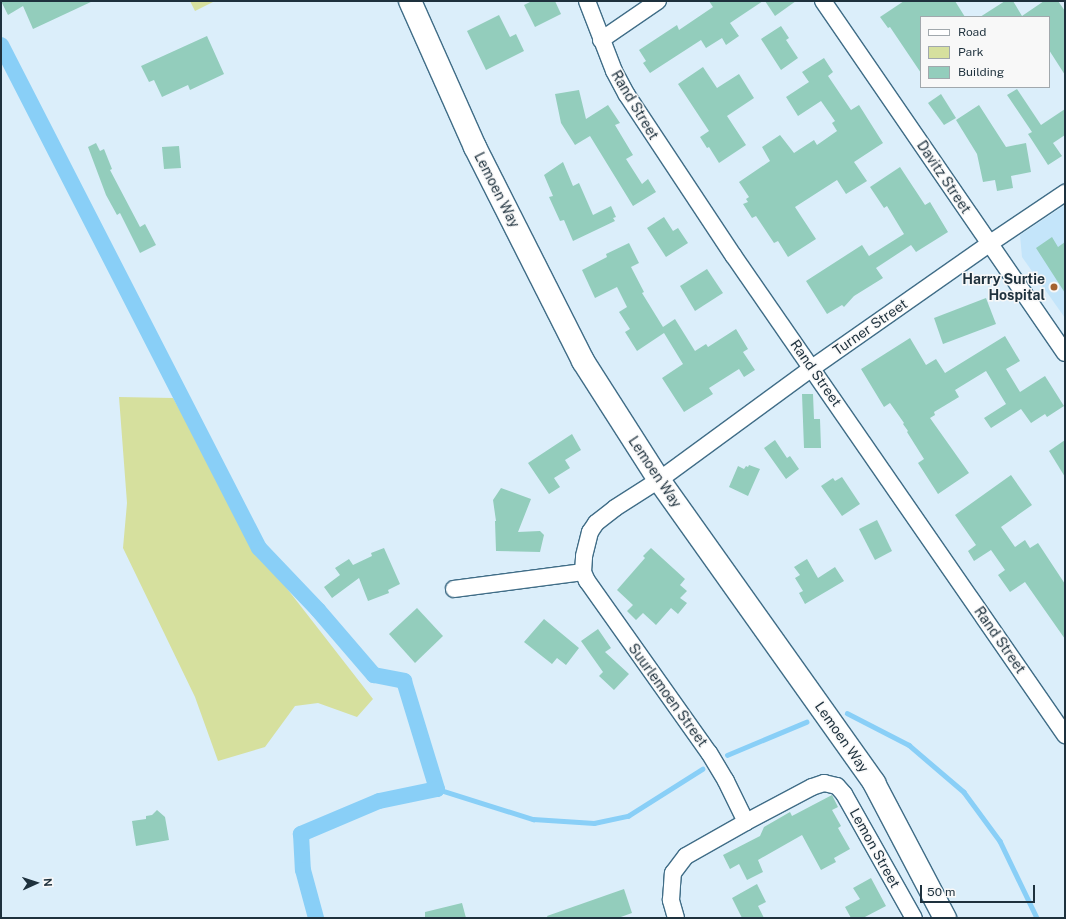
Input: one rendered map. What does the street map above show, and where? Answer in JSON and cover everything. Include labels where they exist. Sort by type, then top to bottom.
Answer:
[{"type":"highway","name":"Lemoen Way","points":[[410,1],[475,147],[583,361],[659,480],[874,783],[945,918]]},
{"type":"street","name":"Rand Street","points":[[587,1],[614,71],[627,95],[733,254],[1065,735]]},
{"type":"street","points":[[601,40],[658,1]]},
{"type":"street","name":"Davitz Street","points":[[824,1],[1065,353]]},
{"type":"street","name":"Turner Street","points":[[659,480],[812,368],[989,244],[1065,193]]},
{"type":"street","points":[[454,589],[583,572],[587,540],[596,523],[615,508],[659,480]]},
{"type":"street","name":"Suurlemoen Street","points":[[583,572],[593,591],[709,753],[726,781],[746,822]]},
{"type":"street","name":"Lemon Street","points":[[746,822],[819,784],[830,783],[837,786],[844,794],[914,918]]},
{"type":"street","points":[[676,918],[671,900],[670,889],[673,873],[679,863],[691,852],[746,822]]},
{"type":"shaded area","name":"Harry Surtie Hospital","points":[[1065,205],[1065,318],[1022,257],[1020,235]]},
{"type":"green space","points":[[190,1],[215,1],[195,11]]},
{"type":"green space","points":[[119,397],[173,398],[264,559],[373,699],[357,717],[318,703],[295,706],[265,747],[218,761],[195,697],[123,548],[127,503]]},
{"type":"building","points":[[1,1],[93,1],[33,29],[23,6],[8,15]]},
{"type":"building","points":[[532,1],[555,1],[561,14],[535,27],[524,5]]},
{"type":"building","points":[[709,1],[763,1],[730,23],[739,36],[726,45],[722,38],[706,48],[701,40],[650,73],[643,63],[646,61],[639,50],[677,25],[679,30],[713,7]]},
{"type":"building","points":[[765,1],[796,1],[775,16]]},
{"type":"building","points":[[904,1],[955,1],[964,16],[920,16],[920,72],[890,27],[888,28],[880,17]]},
{"type":"building","points":[[1005,1],[1013,1],[1022,16],[982,16]]},
{"type":"building","points":[[1044,1],[1058,1],[1065,11],[1065,75],[1050,52],[1050,16],[1022,16]]},
{"type":"building","points":[[499,15],[510,37],[516,34],[524,51],[486,70],[467,31]]},
{"type":"building","points":[[781,26],[789,38],[786,40],[798,58],[781,70],[761,39]]},
{"type":"building","points":[[207,36],[224,74],[190,90],[188,85],[162,97],[154,80],[149,82],[141,66]]},
{"type":"building","points":[[824,58],[833,72],[828,76],[851,110],[859,105],[883,143],[854,162],[867,181],[846,194],[837,180],[795,207],[816,239],[788,257],[778,241],[774,243],[756,216],[752,218],[743,204],[748,202],[746,199],[749,197],[739,182],[770,161],[762,147],[780,135],[794,153],[814,140],[817,145],[837,131],[832,123],[835,121],[821,101],[798,116],[786,97],[809,82],[802,72]]},
{"type":"building","points":[[703,67],[717,88],[739,74],[754,98],[727,116],[746,145],[719,163],[709,147],[707,148],[700,137],[709,131],[678,84]]},
{"type":"building","points":[[1017,89],[1041,125],[1065,109],[1065,135],[1053,143],[1062,156],[1048,165],[1028,134],[1032,132],[1007,95]]},
{"type":"building","points":[[579,90],[586,119],[608,105],[620,123],[615,125],[633,155],[626,159],[642,184],[648,179],[656,192],[633,206],[590,136],[575,145],[561,123],[555,94]]},
{"type":"building","points":[[941,94],[956,118],[944,125],[928,103]]},
{"type":"building","points":[[979,105],[1006,147],[1026,143],[1031,172],[1011,176],[1013,188],[997,191],[995,180],[983,182],[977,154],[956,120]]},
{"type":"building","points":[[96,143],[100,151],[104,149],[112,169],[110,170],[140,227],[145,224],[156,245],[140,253],[120,213],[117,215],[106,195],[88,147]]},
{"type":"building","points":[[179,146],[181,168],[164,169],[162,147]]},
{"type":"building","points":[[563,162],[573,186],[579,183],[593,215],[611,206],[616,217],[613,218],[615,221],[573,241],[564,220],[560,221],[549,197],[553,196],[544,175]]},
{"type":"building","points":[[900,167],[925,205],[930,202],[948,232],[916,252],[911,245],[876,268],[883,278],[854,296],[844,307],[842,305],[827,314],[806,281],[862,245],[869,256],[904,234],[887,206],[884,208],[870,187]]},
{"type":"building","points":[[664,217],[673,231],[678,228],[688,243],[666,257],[647,228]]},
{"type":"building","points":[[1052,237],[1058,247],[1065,242],[1065,293],[1036,248]]},
{"type":"building","points":[[629,243],[639,263],[631,267],[644,292],[642,293],[663,327],[675,319],[695,351],[706,344],[708,347],[736,329],[748,349],[743,352],[755,370],[744,377],[739,369],[709,388],[713,394],[684,412],[662,378],[683,364],[664,333],[637,351],[625,332],[630,329],[619,312],[627,307],[617,287],[595,298],[582,270],[607,257],[606,254]]},
{"type":"building","points":[[707,269],[723,293],[695,311],[680,286]]},
{"type":"building","points":[[986,298],[996,324],[943,344],[934,318]]},
{"type":"building","points":[[1005,336],[1020,361],[1006,369],[1020,392],[1045,376],[1064,406],[1047,417],[1045,414],[1031,423],[1021,409],[991,428],[984,418],[1006,404],[986,371],[955,390],[959,397],[934,412],[935,415],[930,418],[969,473],[938,494],[918,463],[924,459],[907,432],[908,431],[903,424],[904,423],[890,403],[884,407],[861,369],[910,338],[926,365],[936,359],[945,373]]},
{"type":"building","points":[[802,394],[813,394],[814,419],[820,419],[821,448],[804,448]]},
{"type":"building","points":[[572,434],[581,450],[565,460],[570,468],[554,478],[560,487],[549,494],[528,463]]},
{"type":"building","points":[[775,440],[787,458],[790,456],[799,469],[786,479],[764,448]]},
{"type":"building","points":[[1065,440],[1065,477],[1049,451]]},
{"type":"building","points":[[749,465],[760,469],[748,496],[729,487],[738,466],[744,469]]},
{"type":"building","points":[[1011,475],[1032,505],[1001,527],[1015,547],[1025,540],[1030,548],[1038,543],[1065,584],[1065,639],[1025,582],[1010,592],[998,575],[1005,570],[991,550],[974,561],[968,551],[976,545],[955,515]]},
{"type":"building","points":[[842,477],[860,504],[842,516],[821,486],[833,478],[835,481]]},
{"type":"building","points":[[501,488],[531,499],[518,532],[540,531],[544,535],[540,552],[496,551],[496,521],[493,500]]},
{"type":"building","points":[[877,520],[892,551],[875,560],[859,529]]},
{"type":"building","points":[[384,548],[400,584],[388,590],[389,593],[368,601],[359,578],[332,598],[324,587],[340,575],[335,568],[349,559],[353,565],[372,556],[371,553]]},
{"type":"building","points":[[651,548],[685,579],[680,585],[687,591],[680,598],[687,603],[678,614],[671,608],[656,625],[643,613],[636,620],[627,611],[633,605],[617,590],[645,558],[643,556]]},
{"type":"building","points":[[807,559],[818,578],[835,567],[844,581],[805,604],[799,593],[803,591],[795,578],[800,575],[794,567]]},
{"type":"building","points":[[417,608],[443,636],[415,663],[389,634]]},
{"type":"building","points":[[544,619],[579,648],[566,665],[557,658],[552,664],[524,642]]},
{"type":"building","points":[[598,629],[611,648],[605,652],[629,674],[614,690],[599,676],[603,672],[581,641]]},
{"type":"building","points":[[832,795],[838,807],[832,810],[841,826],[838,828],[850,849],[834,858],[836,862],[821,870],[802,835],[758,860],[763,872],[747,880],[739,864],[730,869],[723,855],[760,836],[764,827],[790,812],[792,816]]},
{"type":"building","points":[[157,810],[165,817],[169,840],[136,846],[132,821],[146,819],[146,816],[152,815]]},
{"type":"building","points":[[871,878],[886,906],[863,918],[851,918],[845,907],[860,899],[853,888]]},
{"type":"building","points":[[757,884],[766,902],[758,906],[764,918],[742,918],[732,898]]},
{"type":"building","points":[[624,889],[632,913],[618,918],[548,918],[547,916]]},
{"type":"building","points":[[462,903],[466,918],[425,918],[425,912]]},
{"type":"waterway","points":[[1,45],[259,548],[318,610],[374,675],[404,681],[437,789],[379,801],[301,834],[303,870],[316,918]]},
{"type":"waterway","points":[[847,713],[909,745],[964,792],[1000,841],[1037,918]]},
{"type":"waterway","points":[[727,755],[806,722]]},
{"type":"waterway","points":[[437,789],[533,819],[594,823],[628,816],[702,769]]},
{"type":"place","name":"Harry Surtie Hospital","points":[[1054,287]]}]
